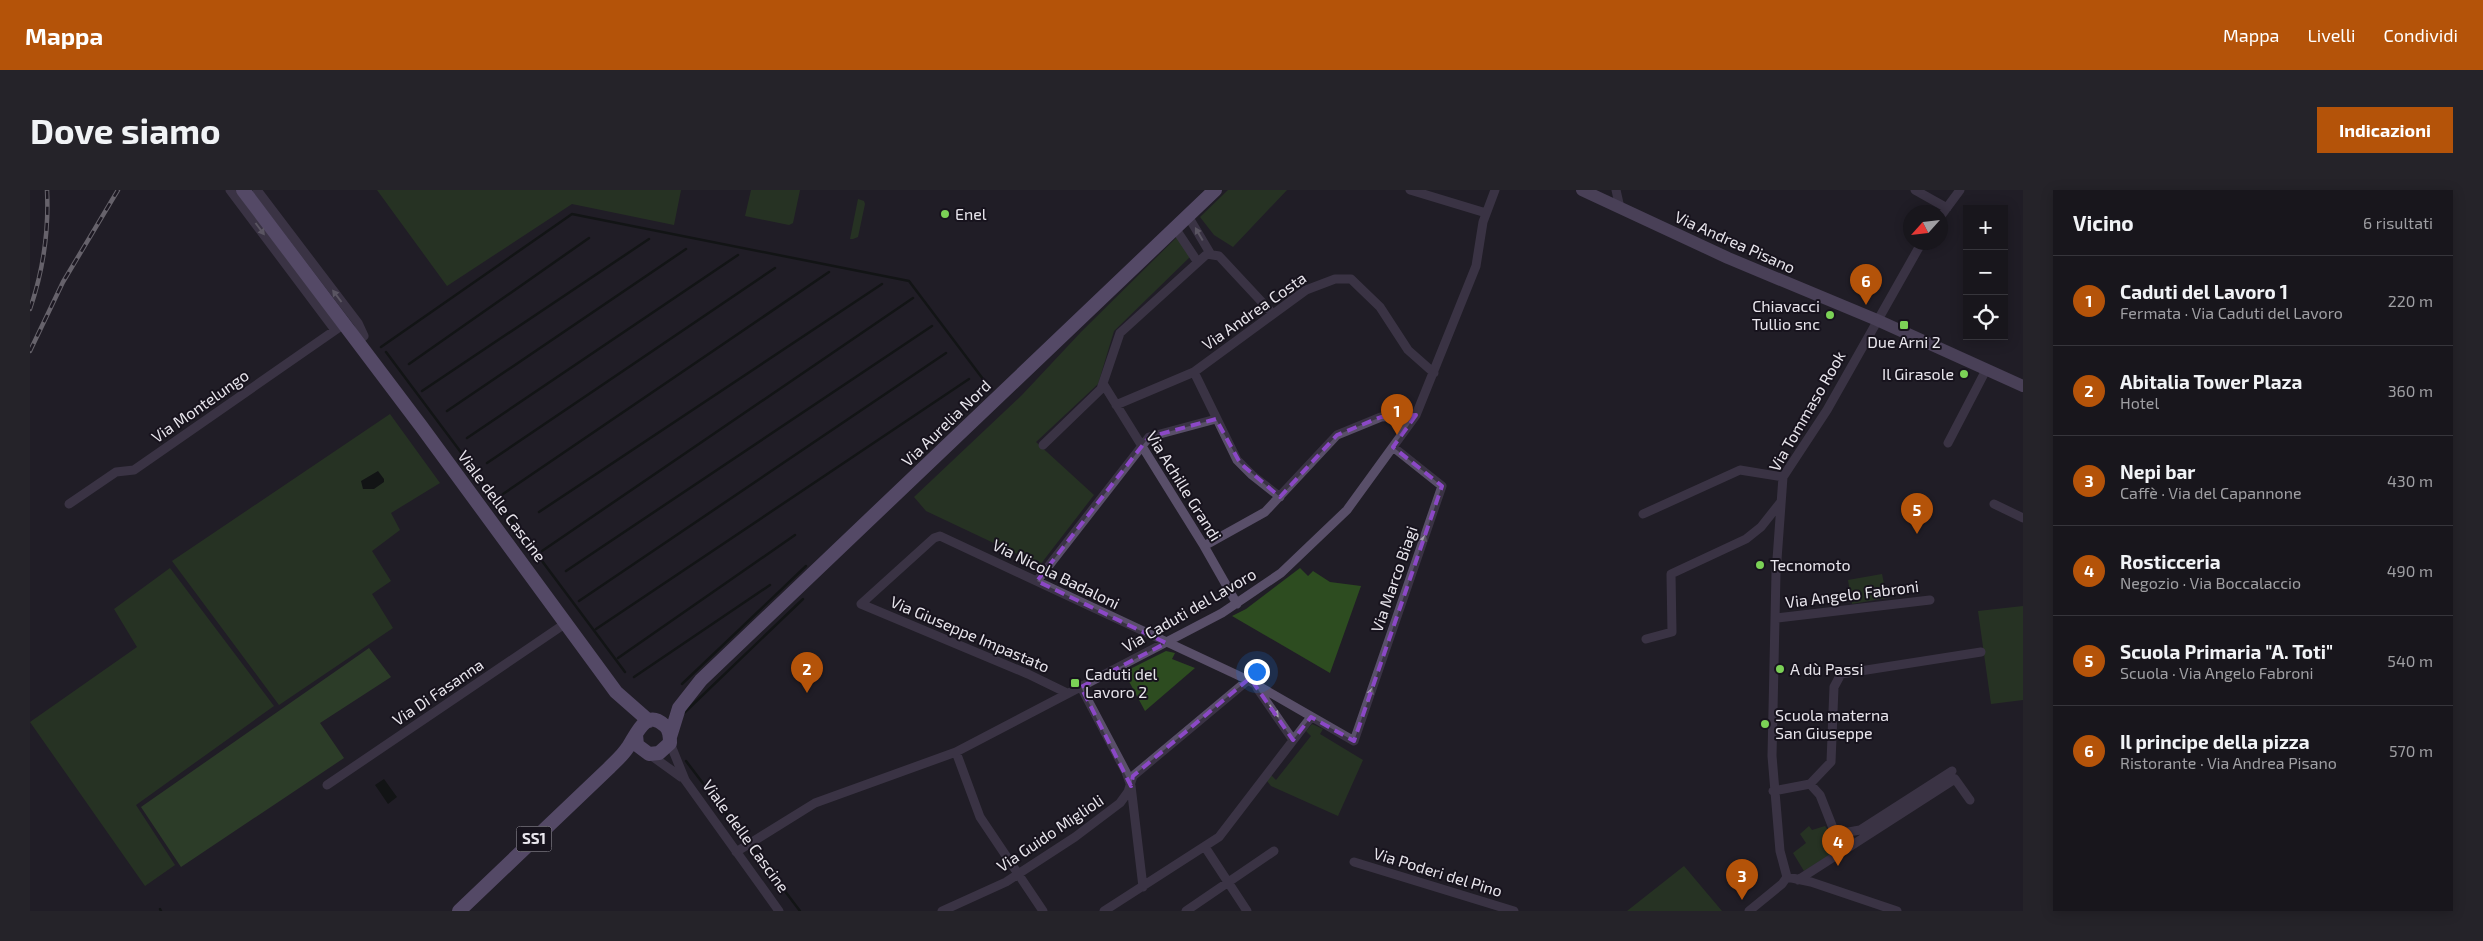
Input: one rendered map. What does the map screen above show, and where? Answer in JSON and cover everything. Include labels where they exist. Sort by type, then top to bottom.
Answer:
[{"type":"main road","name":"Viale delle Cascine","points":[[244,190],[340,327],[357,342],[616,692],[636,733]]},
{"type":"main road","name":"Via Aurelia Nord","points":[[653,721],[683,693],[701,680],[1215,190]]},
{"type":"main road","name":"Via Aurelia Nord","points":[[670,740],[679,708],[701,680]]},
{"type":"main road","name":"Viale delle Cascine","points":[[616,692],[653,721]]},
{"type":"main road","name":"SS1","points":[[460,911],[610,768],[641,725],[653,721]]},
{"type":"main road","points":[[653,721],[666,726],[670,740]]},
{"type":"main road","points":[[636,733],[638,745],[647,753]]},
{"type":"main road","name":"SS1","points":[[610,768],[635,754],[660,754],[670,740]]},
{"type":"street","name":"Viale delle Cascine","points":[[230,190],[340,327]]},
{"type":"street","points":[[257,190],[358,323],[364,336],[357,342]]},
{"type":"street","points":[[1410,190],[1486,213]]},
{"type":"street","name":"Via Caduti del Lavoro","points":[[739,850],[815,803],[956,752],[1237,604],[1290,566],[1347,510],[1416,415],[1476,266],[1486,213],[1495,190]]},
{"type":"street","name":"Via Andrea Pisano","points":[[1582,190],[1728,258],[1877,320],[2023,386]]},
{"type":"street","points":[[1616,190],[1620,208]]},
{"type":"street","points":[[1915,190],[1942,205]]},
{"type":"street","points":[[1948,207],[1960,190]]},
{"type":"street","points":[[1188,216],[1210,253],[1219,256],[1273,314]]},
{"type":"street","points":[[1175,228],[1197,261]]},
{"type":"street","name":"Via Tommaso Rook","points":[[1787,877],[1780,851],[1773,791],[1772,724],[1777,618],[1776,573],[1783,478],[1827,410],[1917,250]]},
{"type":"street","points":[[1042,445],[1096,394],[1104,384],[1120,333],[1197,261],[1210,253]]},
{"type":"street","name":"Via Andrea Costa","points":[[1116,405],[1194,372],[1306,290],[1320,283],[1335,279],[1351,280],[1380,307],[1408,350],[1434,373]]},
{"type":"street","name":"Via Montelungo","points":[[69,504],[116,472],[134,470],[340,327]]},
{"type":"street","points":[[1948,443],[1986,370]]},
{"type":"street","points":[[1194,372],[1216,420],[1240,463],[1280,497]]},
{"type":"street","name":"Via Achille Grandi","points":[[1104,384],[1204,546],[1237,604]]},
{"type":"street","points":[[1204,546],[1260,516],[1337,435],[1381,417],[1416,415]]},
{"type":"street","points":[[1037,581],[1141,446],[1153,434],[1216,420]]},
{"type":"street","name":"Via Marco Biagi","points":[[1354,741],[1442,486],[1393,447]]},
{"type":"street","points":[[1643,514],[1740,470],[1783,478]]},
{"type":"street","points":[[1646,639],[1672,632],[1671,574],[1746,538],[1761,527],[1780,503]]},
{"type":"street","points":[[1994,504],[2023,518]]},
{"type":"street","points":[[1761,527],[1779,524]]},
{"type":"street","name":"Via Nicola Badaloni","points":[[861,604],[938,535],[1251,682],[1354,741]]},
{"type":"street","name":"Via Angelo Fabroni","points":[[1777,618],[1930,600]]},
{"type":"street","name":"Via Giuseppe Impastato","points":[[861,604],[1028,674],[1067,694]]},
{"type":"street","name":"Via Di Fasanna","points":[[327,785],[566,623]]},
{"type":"street","points":[[1773,791],[1810,784],[1831,762],[1834,687],[1841,674],[1981,652]]},
{"type":"street","points":[[1251,682],[1293,740]]},
{"type":"street","name":"Via Guido Miglioli","points":[[942,911],[1019,874],[1075,837],[1120,803],[1130,786],[1133,776],[1251,682]]},
{"type":"street","points":[[1080,687],[1126,772],[1130,786],[1143,887]]},
{"type":"street","points":[[1104,911],[1219,837],[1311,717]]},
{"type":"street","name":"Viale delle Cascine","points":[[670,740],[685,780]]},
{"type":"street","points":[[956,752],[980,817],[1043,911]]},
{"type":"street","name":"Viale delle Cascine","points":[[647,753],[685,780],[739,850],[779,911]]},
{"type":"street","points":[[1810,784],[1820,794],[1833,828],[1848,833],[1860,830],[1952,771]]},
{"type":"street","points":[[1798,880],[1955,779],[1970,800]]},
{"type":"street","points":[[1205,847],[1247,911]]},
{"type":"street","points":[[1186,911],[1274,852]]},
{"type":"street","name":"Via Poderi del Pino","points":[[1354,862],[1514,911]]},
{"type":"street","points":[[1749,911],[1777,888],[1787,877],[1811,882],[1897,911]]},
{"type":"highlighted area","points":[[1416,415],[1393,447],[1442,486],[1354,741],[1311,717],[1293,740],[1250,678],[1133,776],[1131,786],[1081,687],[1166,643],[1037,581],[1149,437],[1216,419],[1240,463],[1280,497],[1337,435],[1381,417]]},
{"type":"green space","points":[[377,190],[681,190],[674,225],[572,204],[447,286]]},
{"type":"green space","points":[[751,190],[800,190],[793,223],[789,225],[745,216]]},
{"type":"green space","points":[[1228,190],[1287,190],[1233,247],[1214,235],[1200,217]]},
{"type":"green space","points":[[858,199],[864,201],[865,204],[858,237],[850,239]]},
{"type":"green space","points":[[1177,237],[1192,255],[1114,331],[1098,384],[1036,442],[1094,495],[1040,565],[926,511],[914,497],[1022,395],[1081,332]]},
{"type":"green space","points":[[390,414],[440,483],[391,513],[400,530],[372,551],[391,581],[372,594],[393,628],[279,705],[172,561]]},
{"type":"green space","points":[[170,568],[274,706],[136,805],[175,865],[145,886],[30,722],[137,647],[114,609]]},
{"type":"green space","points":[[1300,568],[1308,576],[1313,571],[1330,582],[1361,586],[1330,673],[1232,616],[1246,609]]},
{"type":"green space","points":[[1882,574],[1887,598],[1852,604],[1848,580]]},
{"type":"green space","points":[[2023,606],[2023,700],[1991,704],[1978,611]]},
{"type":"green space","points":[[369,648],[391,677],[320,723],[344,758],[181,867],[141,807]]},
{"type":"green space","points":[[1166,651],[1175,653],[1172,659],[1195,668],[1145,711],[1124,672]]},
{"type":"green space","points":[[1312,724],[1323,729],[1320,734],[1363,760],[1338,816],[1271,786],[1267,781],[1271,775],[1276,780],[1311,736],[1306,731]]},
{"type":"green space","points":[[1809,826],[1812,830],[1825,826],[1840,848],[1804,871],[1793,853],[1806,843],[1800,834]]},
{"type":"green space","points":[[1684,866],[1722,911],[1627,911]]},
{"type":"shaded area","points":[[378,471],[384,482],[374,489],[363,489],[361,481]]},
{"type":"shaded area","points":[[384,779],[397,797],[388,804],[375,785]]},
{"type":"waterway","points":[[381,347],[572,214],[909,281],[989,387]]},
{"type":"waterway","points":[[409,364],[589,238]]},
{"type":"waterway","points":[[422,391],[649,239]]},
{"type":"waterway","points":[[447,411],[686,249]]},
{"type":"waterway","points":[[467,438],[738,255]]},
{"type":"waterway","points":[[487,463],[775,268]]},
{"type":"waterway","points":[[503,494],[829,272]]},
{"type":"waterway","points":[[539,512],[882,284]]},
{"type":"waterway","points":[[542,551],[913,298]]},
{"type":"waterway","points":[[566,571],[932,326]]},
{"type":"waterway","points":[[386,352],[625,672]]},
{"type":"waterway","points":[[579,601],[946,353]]},
{"type":"waterway","points":[[596,629],[969,379]]},
{"type":"waterway","points":[[618,658],[795,535]]},
{"type":"waterway","points":[[682,684],[806,566]]},
{"type":"waterway","points":[[634,677],[770,585]]},
{"type":"waterway","points":[[684,713],[803,599]]},
{"type":"waterway","points":[[686,761],[800,911]]},
{"type":"railway","points":[[30,309],[44,250],[47,190]]},
{"type":"railway","points":[[30,351],[63,282],[118,190]]},
{"type":"place","name":"Enel","points":[[945,214]]},
{"type":"place","name":"Il principe della pizza","points":[[1866,305]]},
{"type":"place","name":"Chiavacci Tullio snc","points":[[1830,315]]},
{"type":"place","name":"Due Arni 2","points":[[1904,325]]},
{"type":"place","name":"Il Girasole","points":[[1964,374]]},
{"type":"place","name":"Caduti del Lavoro 1","points":[[1397,435]]},
{"type":"place","name":"Scuola Primaria \"A. Toti\"","points":[[1917,534]]},
{"type":"place","name":"Tecnomoto","points":[[1760,565]]},
{"type":"place","name":"A dù Passi","points":[[1780,669]]},
{"type":"place","name":"Caduti del Lavoro 2","points":[[1075,683]]},
{"type":"place","name":"Abitalia Tower Plaza","points":[[807,693]]},
{"type":"place","name":"Scuola materna San Giuseppe","points":[[1765,724]]},
{"type":"place","name":"Rosticceria","points":[[1838,866]]},
{"type":"place","name":"Nepi bar","points":[[1742,900]]}]
